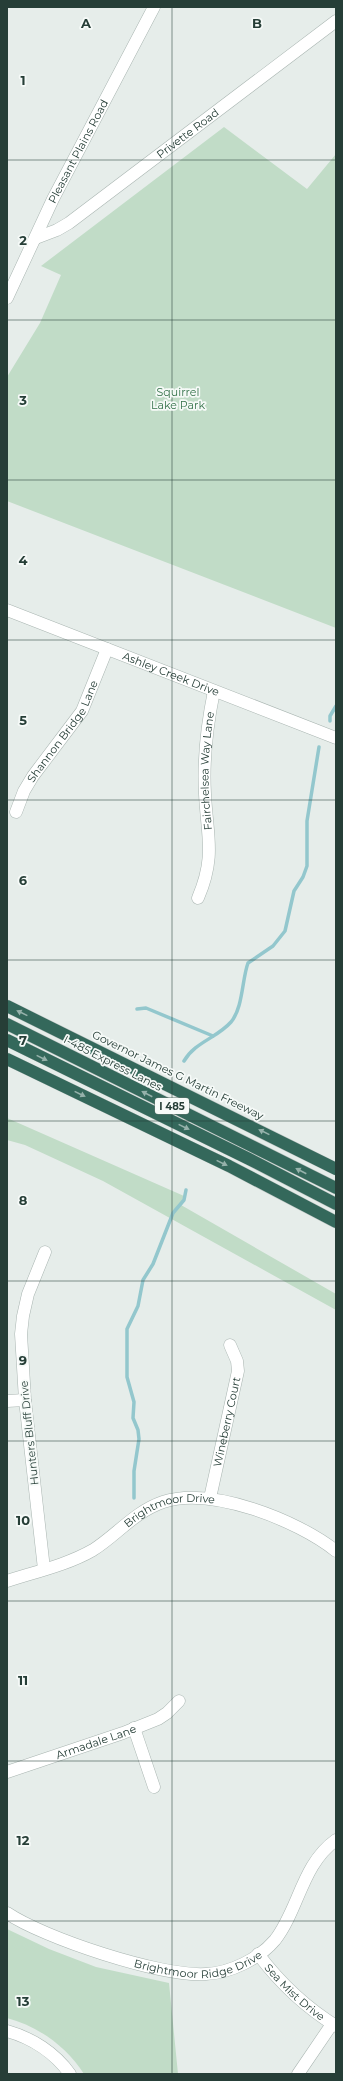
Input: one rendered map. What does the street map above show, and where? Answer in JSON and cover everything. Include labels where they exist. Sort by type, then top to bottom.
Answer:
[{"type":"highway","name":"Governor James G Martin Freeway","points":[[7,1006],[336,1169]]},
{"type":"highway","name":"I-485 Express Lanes","points":[[7,1024],[336,1188]]},
{"type":"highway","name":"I 485","points":[[7,1040],[249,1159],[336,1204]]},
{"type":"highway","name":"I 485","points":[[7,1059],[228,1166],[336,1222]]},
{"type":"street","name":"Pleasant Plains Road","points":[[7,298],[72,163],[154,7]]},
{"type":"street","name":"Privette Road","points":[[36,238],[57,230],[68,223],[336,21]]},
{"type":"street","name":"Ashley Creek Drive","points":[[7,610],[336,738]]},
{"type":"street","name":"Shannon Bridge Lane","points":[[16,812],[24,791],[33,776],[82,711],[107,649]]},
{"type":"street","name":"Fairchelsea Way Lane","points":[[198,898],[206,878],[210,861],[204,764],[205,740],[214,691]]},
{"type":"street","name":"Hunters Bluff Drive","points":[[44,1569],[25,1400],[21,1334],[22,1316],[28,1294],[45,1252]]},
{"type":"street","name":"Wineberry Court","points":[[210,1498],[237,1376],[236,1361],[230,1345]]},
{"type":"street","points":[[7,1401],[25,1400]]},
{"type":"street","name":"Brightmoor Drive","points":[[7,1582],[68,1561],[93,1550],[132,1518],[161,1502],[182,1497],[210,1498],[281,1519],[296,1526],[336,1551]]},
{"type":"street","name":"Armadale Lane","points":[[7,1772],[134,1728],[167,1713],[179,1701]]},
{"type":"street","points":[[134,1728],[154,1787]]},
{"type":"street","name":"Brightmoor Ridge Drive","points":[[7,1913],[33,1928],[105,1954],[148,1966],[194,1974],[206,1974],[231,1968],[258,1954],[276,1938],[287,1922],[314,1862],[321,1853],[336,1840]]},
{"type":"street","name":"Sea Mist Drive","points":[[258,1954],[285,1987],[311,2010],[334,2025]]},
{"type":"street","points":[[298,2074],[334,2025]]},
{"type":"street","points":[[7,2031],[29,2040],[54,2056],[70,2074]]},
{"type":"green space","name":"Squirrel Lake Park","points":[[224,127],[307,189],[336,154],[336,628],[7,501],[7,377],[40,323],[61,275],[41,266]]},
{"type":"green space","points":[[7,1118],[184,1196],[181,1205],[336,1294],[336,1310],[103,1181],[25,1145],[7,1140]]},
{"type":"green space","points":[[7,1929],[49,1949],[96,1967],[169,1983],[178,2074],[84,2074],[69,2055],[51,2039],[30,2026],[7,2018]]},
{"type":"waterway","points":[[330,721],[330,716],[336,706]]},
{"type":"waterway","points":[[184,1061],[194,1049],[231,1022],[238,1009],[248,963],[273,946],[285,931],[294,891],[303,877],[307,866],[307,821],[319,747]]},
{"type":"waterway","points":[[137,1009],[146,1008],[213,1036]]},
{"type":"waterway","points":[[134,1498],[134,1471],[139,1439],[138,1430],[133,1418],[134,1402],[127,1377],[127,1329],[138,1306],[143,1280],[153,1264],[173,1213],[184,1200],[186,1190]]}]
